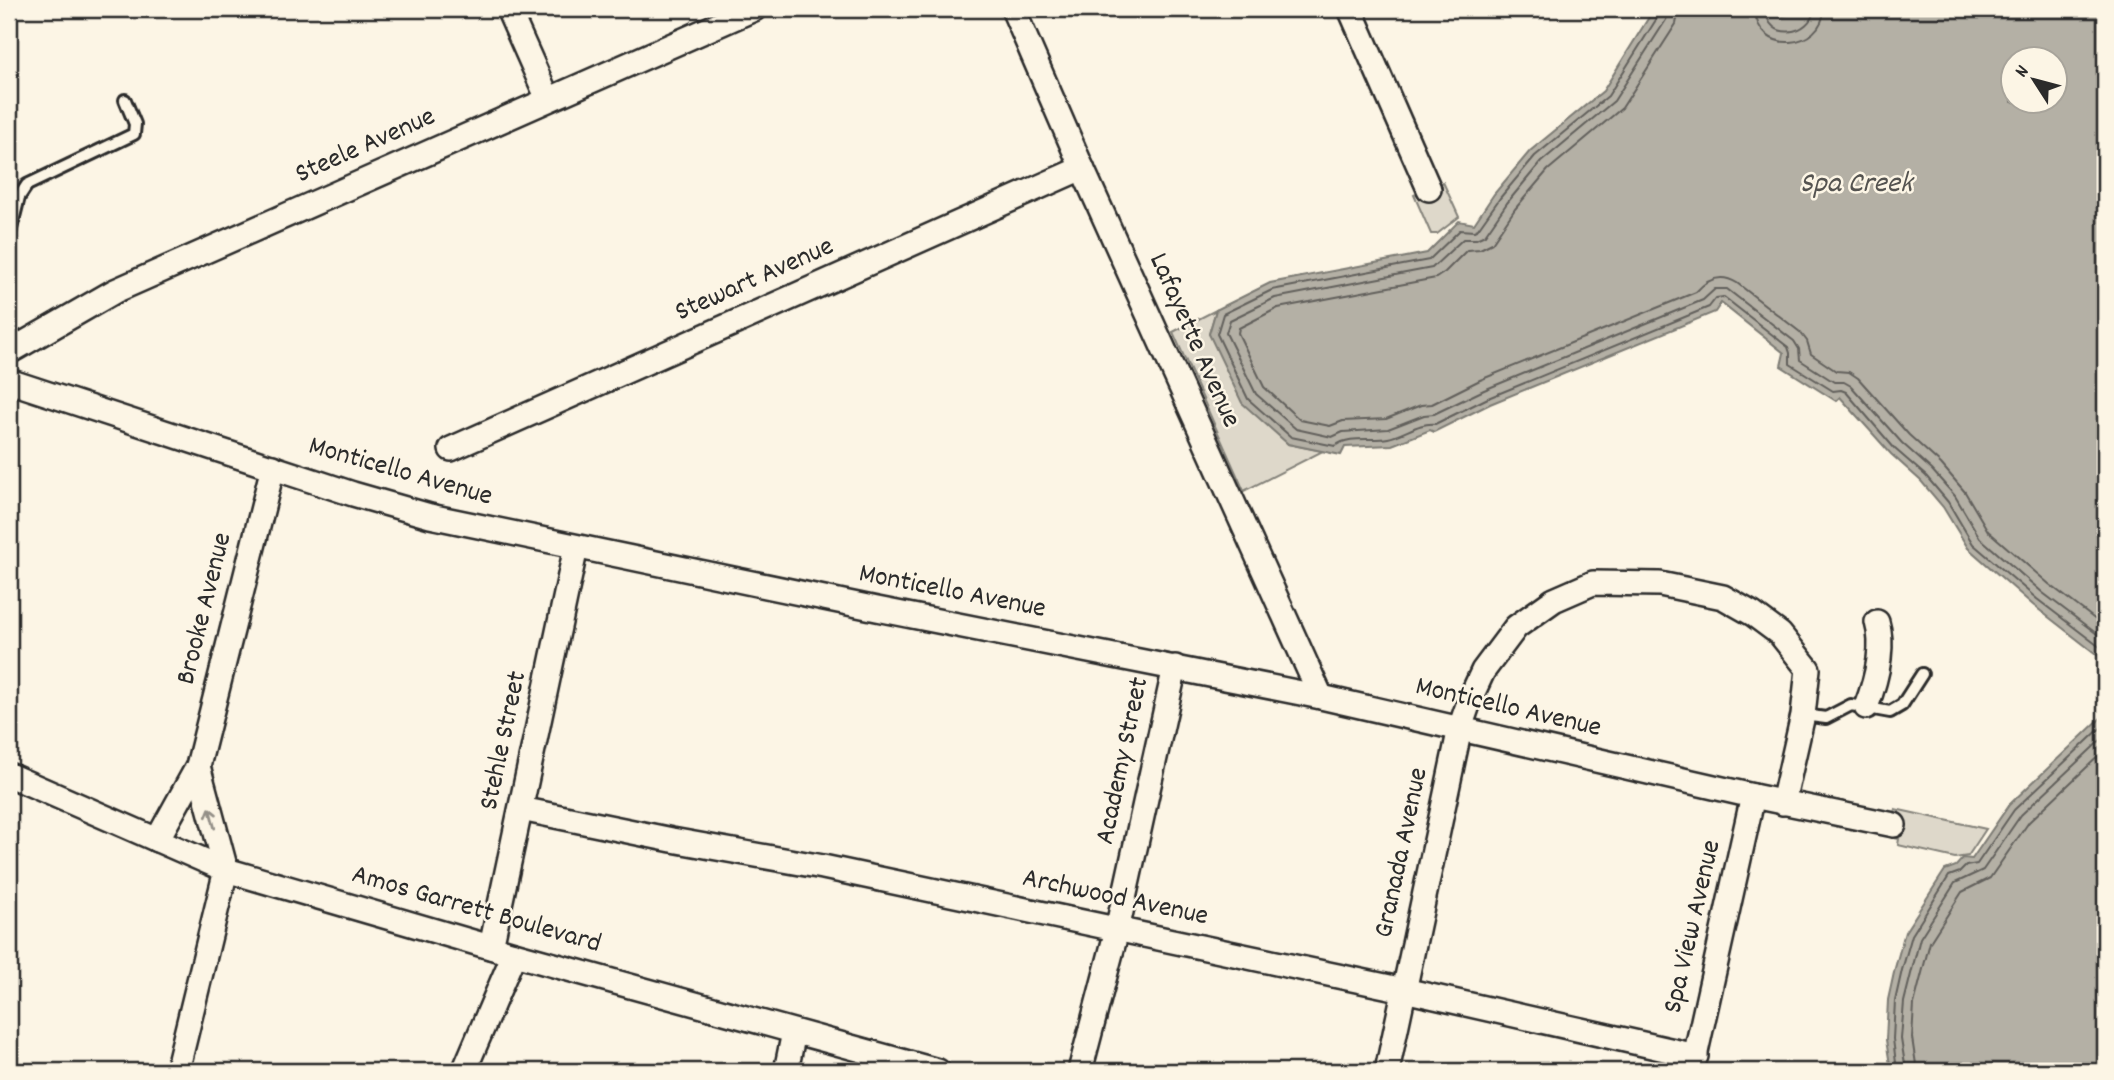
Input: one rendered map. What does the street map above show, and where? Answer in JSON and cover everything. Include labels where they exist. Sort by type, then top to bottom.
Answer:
[{"type":"street","points":[[508,9],[548,99]]},
{"type":"street","name":"Steele Avenue","points":[[12,343],[115,291],[754,9]]},
{"type":"street","name":"Lafayette Avenue","points":[[1013,9],[1321,697]]},
{"type":"street","points":[[1350,9],[1429,189]]},
{"type":"street","name":"Stewart Avenue","points":[[451,449],[1083,169]]},
{"type":"street","name":"Monticello Avenue","points":[[9,380],[353,494],[430,516],[877,609],[1321,697],[1783,803],[1894,825]]},
{"type":"street","name":"Brooke Avenue","points":[[157,840],[198,766],[272,467]]},
{"type":"street","name":"Stehle Street","points":[[491,947],[576,547]]},
{"type":"street","name":"Granada Avenue","points":[[1387,1071],[1460,728],[1483,671],[1516,626],[1553,600],[1593,583],[1660,584],[1723,597],[1754,614],[1780,634],[1808,669],[1803,715]]},
{"type":"street","points":[[1866,707],[1878,664],[1881,635],[1877,622]]},
{"type":"street","name":"Academy Street","points":[[1080,1071],[1117,929],[1175,667]]},
{"type":"street","points":[[1783,803],[1803,715]]},
{"type":"street","name":"Brooke Avenue","points":[[198,766],[226,870]]},
{"type":"street","name":"Amos Garrett Boulevard","points":[[9,775],[226,870],[514,954],[938,1071]]},
{"type":"street","name":"Spa View Avenue","points":[[1694,1063],[1753,796]]},
{"type":"street","name":"Archwood Avenue","points":[[521,809],[672,841],[823,867],[1404,990],[1694,1063]]},
{"type":"street","points":[[177,1071],[226,870]]},
{"type":"street","points":[[464,1071],[514,954]]},
{"type":"street","points":[[786,1071],[794,1032]]},
{"type":"lane","points":[[9,237],[13,205],[22,191],[34,181],[134,134],[135,124],[125,100]]},
{"type":"lane","points":[[1803,715],[1826,718],[1851,705],[1890,712],[1902,705],[1922,674]]},
{"type":"shaded area","points":[[1443,182],[1459,217],[1437,234],[1431,234],[1414,195]]},
{"type":"shaded area","points":[[1216,310],[1209,334],[1288,444],[1323,451],[1244,491],[1173,332]]},
{"type":"shaded area","points":[[1895,809],[1986,829],[1968,856],[1955,858],[1898,845],[1899,839],[1889,837]]},
{"type":"water","name":"Spa Creek","points":[[1654,9],[1781,9],[1783,16],[1811,9],[2105,9],[2105,661],[2033,605],[1968,548],[1943,507],[1921,481],[1891,454],[1840,397],[1836,401],[1781,366],[1784,353],[1721,303],[1715,312],[1490,404],[1434,432],[1430,430],[1392,445],[1345,447],[1341,455],[1288,444],[1242,403],[1209,334],[1216,310],[1270,283],[1427,253],[1459,221],[1474,224],[1494,194],[1530,151],[1603,91]]},
{"type":"water","points":[[2105,714],[2105,1071],[1891,1071],[1886,1040],[1888,1000],[1905,932],[1945,870],[1956,866],[1963,858],[1972,859],[2009,805]]}]
